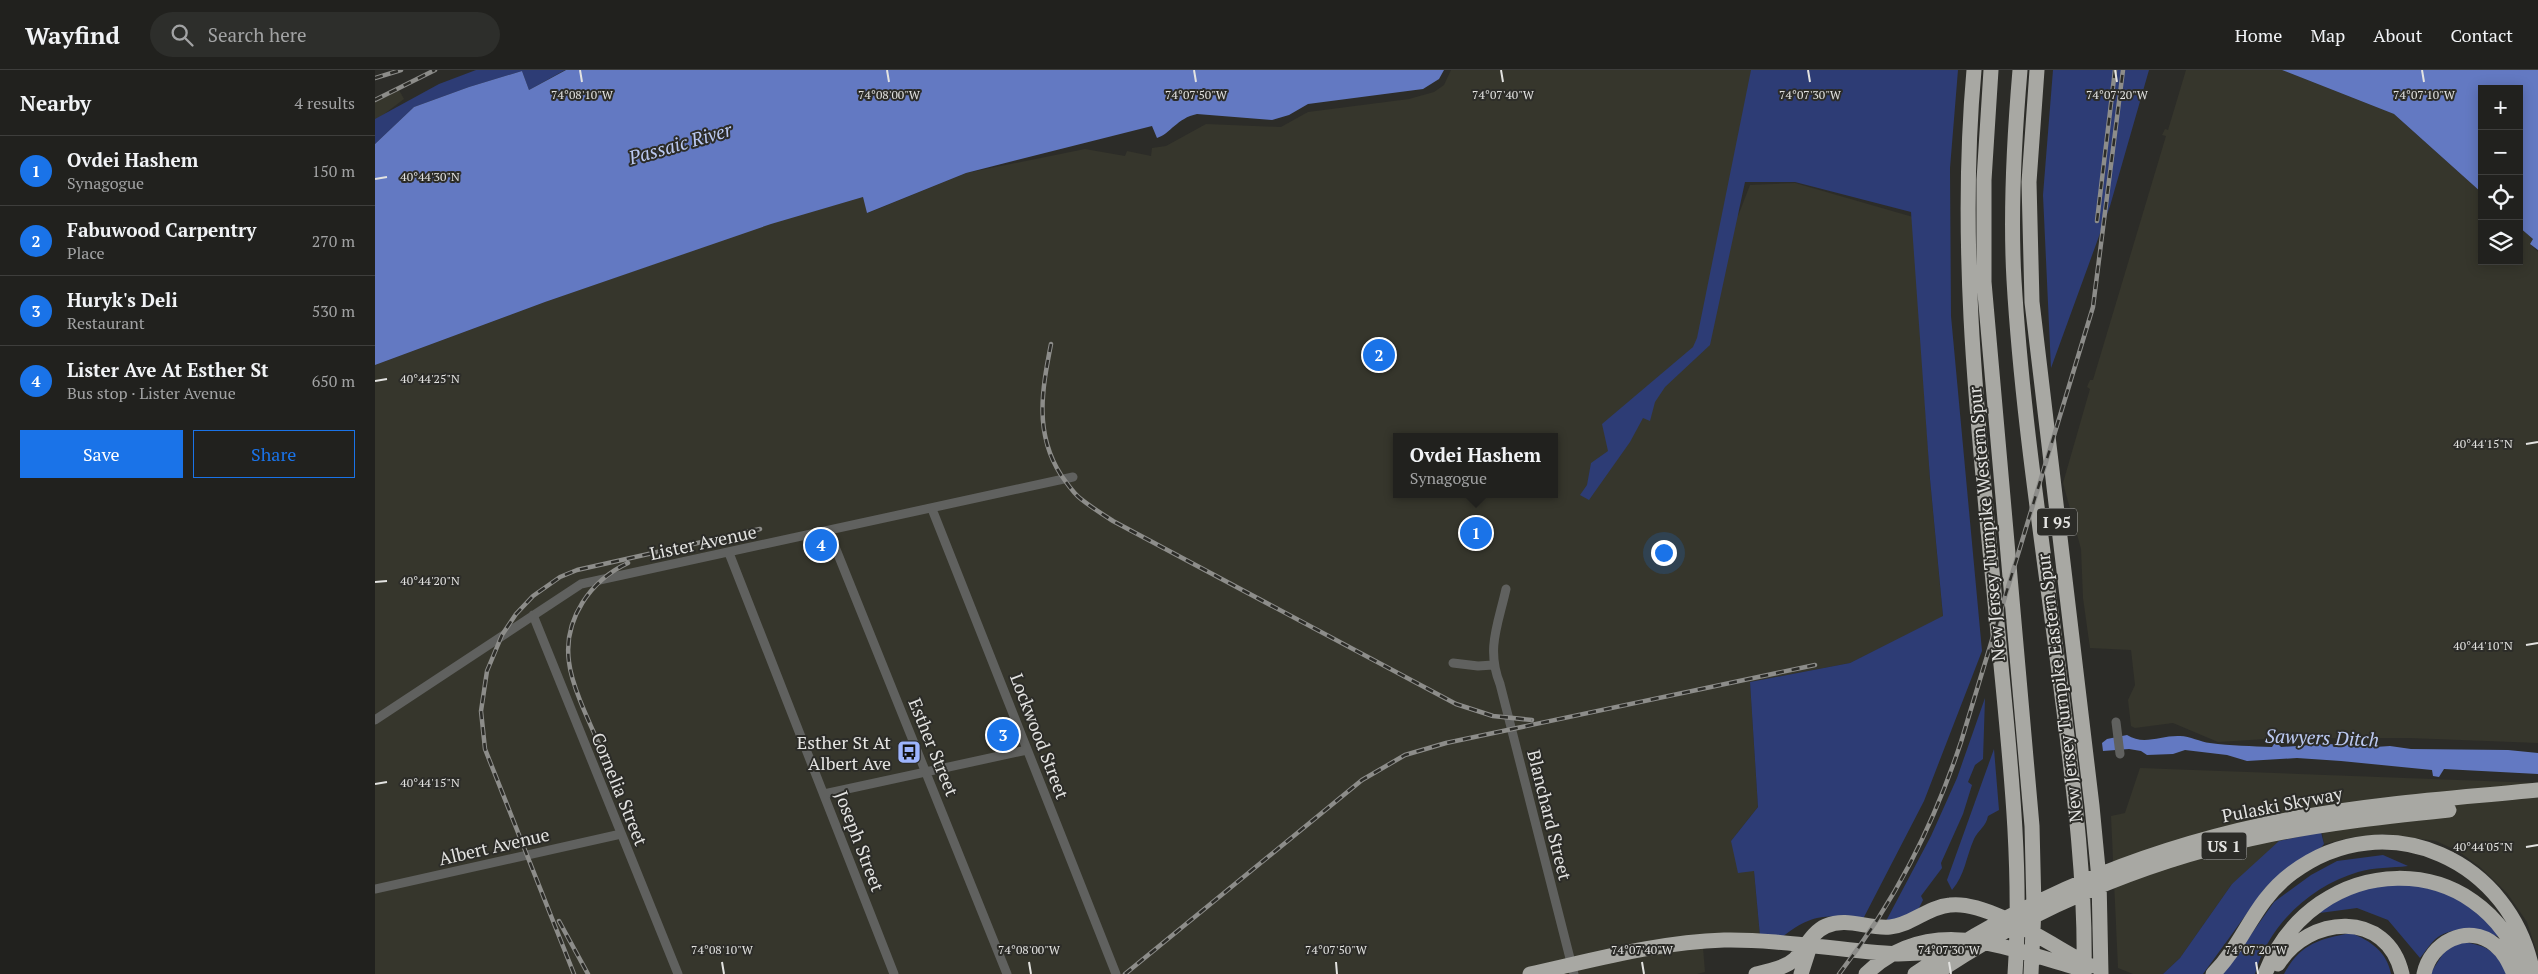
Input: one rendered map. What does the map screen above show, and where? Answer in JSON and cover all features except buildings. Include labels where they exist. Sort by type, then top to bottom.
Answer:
[{"type":"highway","name":"New Jersey Turnpike Western Spur","points":[[1974,70],[1967,186],[1969,301],[2013,786],[2017,885],[2015,974]]},
{"type":"highway","name":"New Jersey Turnpike Western Spur","points":[[1991,70],[1984,170],[1984,282],[2032,826],[2034,908],[2031,974]]},
{"type":"highway","name":"New Jersey Turnpike Eastern Spur","points":[[2020,70],[2013,200],[2015,288],[2026,401],[2077,819],[2084,916],[2085,974]]},
{"type":"highway","name":"New Jersey Turnpike Eastern Spur","points":[[2037,70],[2029,182],[2032,302],[2092,806],[2099,887],[2100,974]]},
{"type":"highway","name":"Pulaski Skyway","points":[[1915,974],[1959,943],[2030,906],[2088,879],[2144,858],[2204,839],[2328,813],[2538,790]]},
{"type":"highway","name":"Pulaski Skyway","points":[[1935,974],[1988,941],[2071,900],[2123,878],[2203,851],[2249,839],[2339,822],[2538,800]]},
{"type":"highway","points":[[2213,974],[2228,955],[2257,908],[2285,878],[2330,852],[2358,845],[2382,843],[2408,845],[2436,853],[2462,865],[2484,882],[2502,901],[2518,924],[2533,974]]},
{"type":"highway","points":[[2265,974],[2281,943],[2303,915],[2333,894],[2367,882],[2410,879],[2450,890],[2479,907],[2497,924],[2507,937],[2525,974]]},
{"type":"highway","points":[[1756,974],[1791,962],[1820,929],[1833,924],[1849,922],[1879,927],[1893,927],[1907,923],[1936,907],[1963,905],[1982,909],[2013,923],[2108,974]]},
{"type":"highway","points":[[2281,943],[2316,921],[2340,916],[2356,918],[2372,923],[2393,938],[2405,953],[2413,974]]},
{"type":"highway","points":[[2273,974],[2282,958],[2298,941],[2318,930],[2340,926],[2363,929],[2379,938],[2395,954],[2402,974]]},
{"type":"highway","points":[[1801,974],[1814,936]]},
{"type":"highway","points":[[2424,974],[2427,962],[2441,945],[2454,938],[2468,936],[2482,938],[2495,944],[2503,954],[2513,974]]},
{"type":"highway","points":[[1866,974],[1888,955],[1905,947],[1935,940],[1992,944],[2100,974]]},
{"type":"highway","points":[[1530,974],[1641,949],[1703,941],[1759,941],[1904,954],[1921,953],[1959,943],[2063,974]]},
{"type":"street","name":"Lister Avenue","points":[[375,720],[581,584],[829,532],[1073,477]]},
{"type":"street","name":"Lockwood Street","points":[[932,509],[1117,974]]},
{"type":"street","name":"Esther Street","points":[[829,532],[1007,974]]},
{"type":"street","name":"Joseph Street","points":[[729,553],[894,974]]},
{"type":"street","name":"Blanchard Street","points":[[1506,589],[1493,645],[1493,665],[1509,719],[1574,974]]},
{"type":"street","name":"Cornelia Street","points":[[533,615],[678,974]]},
{"type":"street","points":[[1453,663],[1478,666],[1493,665]]},
{"type":"street","points":[[2116,722],[2120,754]]},
{"type":"street","points":[[824,794],[926,770],[1027,750]]},
{"type":"street","name":"Albert Avenue","points":[[375,889],[621,834]]},
{"type":"shaded area","points":[[476,70],[565,70],[529,90],[522,71],[469,87],[414,107],[375,144],[375,119],[439,84]]},
{"type":"shaded area","points":[[1451,70],[1751,70],[1738,216],[1750,185],[1795,183],[1913,217],[1930,479],[1943,617],[1850,663],[1750,682],[1758,807],[1731,841],[1754,871],[1760,936],[1702,935],[1705,972],[1697,974],[375,974],[375,365],[545,302],[771,223],[863,197],[868,213],[966,173],[1085,149],[1125,156],[1127,151],[1151,156],[1152,148],[1166,146],[1206,124],[1281,127],[1308,112],[1409,99],[1434,92],[1444,85]]},
{"type":"shaded area","points":[[1751,70],[1958,70],[1950,168],[1951,316],[1982,651],[1924,801],[1863,919],[1829,917],[1811,920],[1781,938],[1760,936],[1754,871],[1738,873],[1731,841],[1758,807],[1750,682],[1850,663],[1943,616],[1930,479],[1911,212],[1795,182],[1745,182],[1710,345],[1665,387],[1655,402],[1650,421],[1643,418],[1630,442],[1589,500],[1580,495],[1587,485],[1591,463],[1608,451],[1602,424],[1693,347],[1697,338]]},
{"type":"shaded area","points":[[2053,70],[2149,70],[2110,206],[2051,368],[2043,195]]},
{"type":"shaded area","points":[[2186,70],[2282,70],[2394,114],[2478,189],[2478,265],[2523,265],[2523,230],[2533,239],[2530,244],[2538,252],[2538,743],[2409,738],[2282,738],[2218,742],[2173,723],[2135,728],[2131,726],[2128,700],[2135,685],[2131,650],[2090,648],[2083,598],[2081,549],[2063,483],[2090,389],[2087,387],[2090,380],[2093,380],[2166,136],[2162,135],[2165,129],[2168,130]]},
{"type":"shaded area","points":[[399,90],[404,99],[375,121],[375,102]]},
{"type":"shaded area","points":[[1985,698],[1983,759],[1975,765],[1968,782],[1972,785],[1963,814],[1941,863],[1942,868],[1921,896],[1923,900],[1919,908],[1885,923],[1931,836],[1957,778]]},
{"type":"shaded area","points":[[1994,749],[1999,810],[1988,816],[1986,823],[1976,836],[1963,872],[1952,890],[1947,880]]},
{"type":"shaded area","points":[[2140,768],[2538,783],[2538,955],[2527,922],[2507,893],[2480,867],[2458,851],[2436,841],[2384,834],[2353,837],[2324,844],[2322,832],[2232,884],[2180,958],[2163,974],[2133,974],[2118,968],[2111,816],[2125,813]]},
{"type":"shaded area","points":[[2321,832],[2324,844],[2319,850],[2290,866],[2266,887],[2203,974],[2163,974],[2180,958],[2232,884],[2279,841]]},
{"type":"shaded area","points":[[2383,855],[2408,866],[2364,870],[2341,878],[2324,887],[2294,910],[2281,924],[2261,956],[2255,974],[2223,974],[2274,902],[2311,875],[2337,861]]},
{"type":"shaded area","points":[[2407,883],[2459,900],[2479,914],[2499,937],[2484,932],[2452,931],[2435,939],[2420,958],[2388,920],[2357,908],[2312,914],[2369,885]]},
{"type":"shaded area","points":[[2351,933],[2365,940],[2382,953],[2391,974],[2284,974],[2297,956],[2311,944]]},
{"type":"shaded area","points":[[2463,942],[2479,945],[2490,951],[2499,960],[2508,974],[2430,974],[2446,949]]},
{"type":"water","name":"Passaic River","points":[[566,70],[1444,70],[1439,79],[1423,89],[1308,104],[1289,115],[1272,120],[1197,114],[1179,122],[1157,138],[1152,126],[966,173],[867,213],[863,197],[771,224],[545,302],[375,365],[375,144],[414,107],[469,87],[522,71],[529,90]]},
{"type":"water","points":[[2282,70],[2538,70],[2538,250],[2530,244],[2533,239],[2523,230],[2523,85],[2478,85],[2478,189],[2394,114]]},
{"type":"water","points":[[2127,735],[2140,740],[2180,736],[2218,744],[2272,747],[2277,743],[2281,747],[2325,744],[2390,746],[2411,749],[2508,750],[2538,753],[2538,774],[2444,769],[2439,777],[2433,776],[2432,770],[2341,761],[2297,758],[2247,761],[2227,755],[2185,750],[2173,754],[2147,755],[2141,751],[2129,749],[2103,751],[2102,743],[2107,739]]},
{"type":"railway","points":[[375,78],[401,70]]},
{"type":"railway","points":[[375,100],[435,70]]},
{"type":"railway","points":[[2097,221],[2115,70]]},
{"type":"railway","points":[[1839,974],[1878,919],[1910,863],[1938,805],[1961,742],[2093,307],[2123,70]]},
{"type":"railway","points":[[1051,344],[1043,395],[1044,427],[1047,443],[1052,459],[1061,475],[1081,499],[1113,521],[1456,704],[1493,716],[1532,720]]},
{"type":"railway","points":[[574,974],[485,749],[481,711],[487,671],[502,635],[516,614],[533,596],[560,577],[577,570],[760,529]]},
{"type":"railway","points":[[609,766],[575,686],[569,662],[568,646],[575,616],[591,590],[615,570],[628,563]]},
{"type":"railway","points":[[1125,974],[1362,780],[1405,755],[1446,743],[1815,665]]},
{"type":"railway","points":[[559,921],[588,974]]},
{"type":"place","name":"Fabuwood Carpentry","points":[[1379,355]]},
{"type":"place","name":"Ovdei Hashem","points":[[1476,533]]},
{"type":"place","name":"Lister Ave At Esther St","points":[[821,545]]},
{"type":"place","name":"Huryk's Deli","points":[[1003,735]]},
{"type":"place","name":"Esther St At Albert Ave","points":[[909,752]]},
{"type":"water label","name":"Sawyers Ditch","points":[[2322,737]]}]
